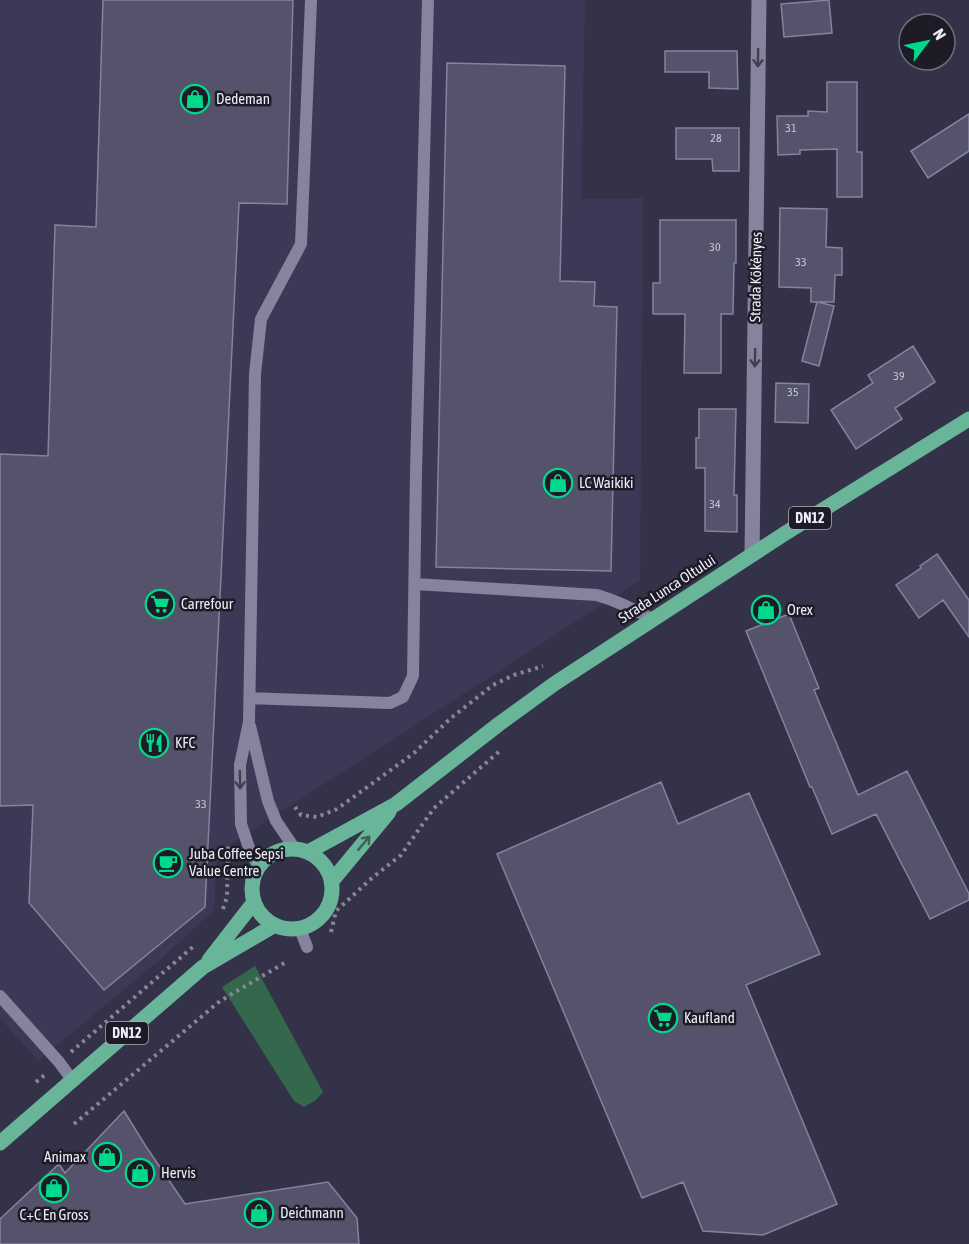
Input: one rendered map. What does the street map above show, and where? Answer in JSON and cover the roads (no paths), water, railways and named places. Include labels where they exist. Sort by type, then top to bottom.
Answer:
[{"type":"main road","name":"Strada Lunca Oltului","points":[[396,804],[554,684],[752,555],[969,419]]},
{"type":"main road","points":[[302,851],[396,804]]},
{"type":"main road","points":[[332,881],[396,804]]},
{"type":"main road","points":[[281,850],[302,851],[319,859],[327,869],[332,881],[332,894],[329,906],[322,917],[312,925],[300,929],[287,929],[264,918],[258,910],[252,890],[254,878],[259,867],[269,856],[281,850]]},
{"type":"main road","points":[[203,967],[254,902]]},
{"type":"main road","points":[[203,967],[275,925]]},
{"type":"main road","name":"DN12","points":[[0,1143],[203,967]]},
{"type":"street","name":"Strada Kökényes","points":[[752,555],[759,0]]},
{"type":"lane","points":[[259,867],[250,851],[242,824],[240,765],[249,722],[250,698],[255,374],[261,319],[301,244],[311,0]]},
{"type":"lane","points":[[250,698],[390,703],[402,697],[413,676],[428,0]]},
{"type":"lane","points":[[415,584],[597,595],[617,601],[652,619]]},
{"type":"lane","points":[[249,722],[268,801],[276,821],[302,851]]},
{"type":"lane","points":[[300,929],[307,947]]},
{"type":"lane","points":[[0,996],[73,1080]]},
{"type":"place","name":"Dedeman","points":[[195,99]]},
{"type":"place","name":"LC Waikiki","points":[[558,483]]},
{"type":"place","name":"Carrefour","points":[[160,604]]},
{"type":"place","name":"Orex","points":[[766,610]]},
{"type":"place","name":"KFC","points":[[154,743]]},
{"type":"place","name":"Juba Coffee Sepsi Value Centre","points":[[168,863]]},
{"type":"place","name":"Kaufland","points":[[663,1018]]},
{"type":"place","name":"Animax","points":[[107,1157]]},
{"type":"place","name":"Hervis","points":[[140,1173]]},
{"type":"place","name":"C+C En Gross","points":[[54,1188]]},
{"type":"place","name":"Deichmann","points":[[259,1213]]}]
